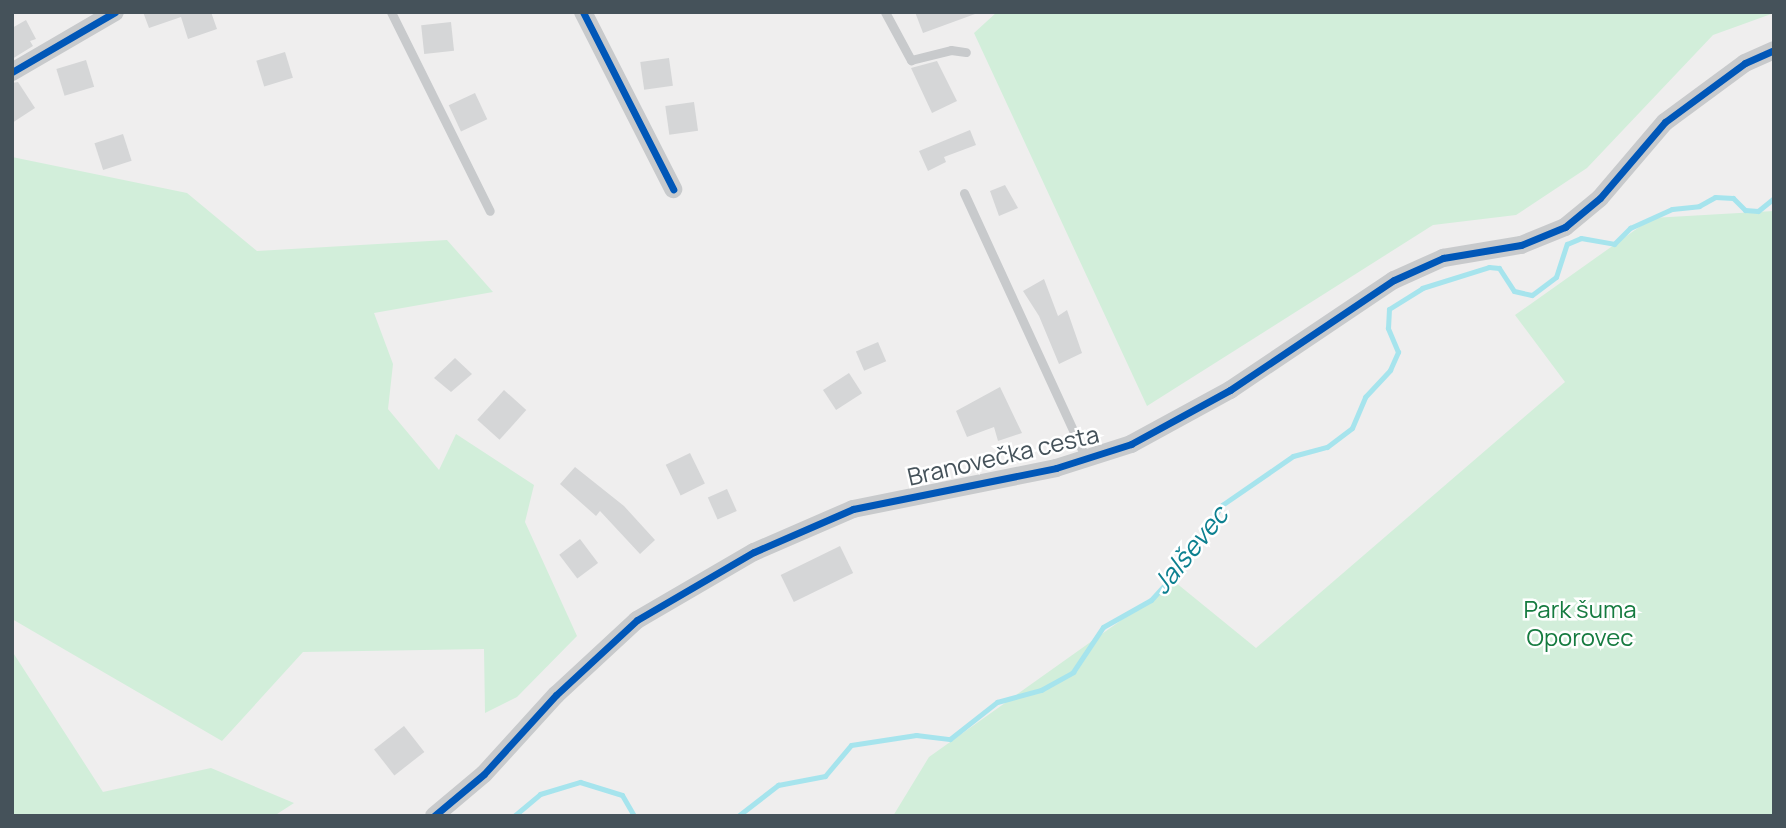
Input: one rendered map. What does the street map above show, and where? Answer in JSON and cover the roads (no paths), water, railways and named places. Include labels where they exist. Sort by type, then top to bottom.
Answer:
[{"type":"street","points":[[12,72],[115,12]]},
{"type":"street","points":[[583,12],[673,188]]},
{"type":"street","name":"Branovečka cesta","points":[[434,816],[484,774],[556,695],[637,620],[754,552],[853,509],[1086,458],[1131,444],[1230,390],[1394,280],[1443,258],[1521,245],[1565,227],[1600,198],[1665,122],[1717,81],[1774,50]]},
{"type":"lane","points":[[391,12],[490,211]]},
{"type":"lane","points":[[885,12],[898,44],[911,60],[951,50],[965,52]]},
{"type":"lane","points":[[964,193],[1086,458]]},
{"type":"waterway","name":"Jalševec","points":[[738,816],[778,785],[825,776],[851,745],[916,735],[950,739],[997,702],[1041,690],[1073,672],[1103,627],[1151,600],[1180,568],[1222,505],[1293,456],[1327,447],[1352,428],[1365,397],[1390,370],[1398,352],[1388,328],[1389,309],[1422,288],[1489,267],[1499,268],[1514,291],[1532,295],[1556,277],[1567,244],[1581,238],[1614,244],[1630,228],[1672,209],[1699,206],[1715,197],[1733,198],[1745,210],[1758,211],[1774,198]]},
{"type":"waterway","name":"Jalševec","points":[[514,816],[540,794],[580,782],[622,795],[634,816]]},
{"type":"park label","name":"Park šuma Oporovec","points":[[1580,623]]}]
